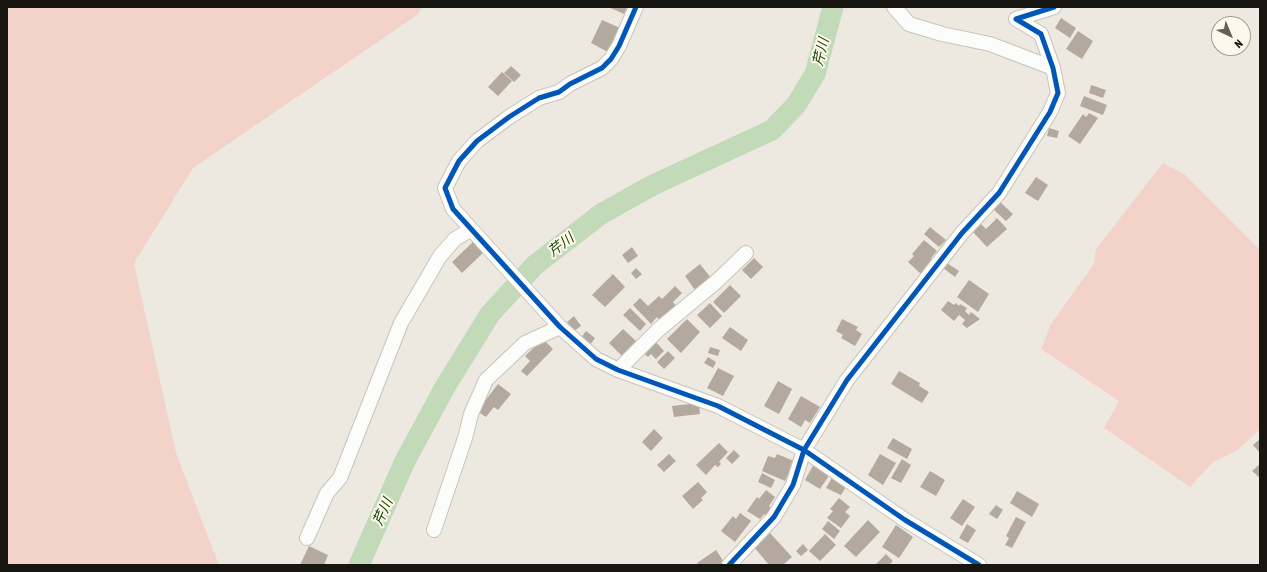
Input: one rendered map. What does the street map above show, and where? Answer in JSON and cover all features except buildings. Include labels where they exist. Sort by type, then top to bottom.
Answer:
[{"type":"street","points":[[636,7],[619,46],[611,59],[602,68],[570,84],[559,92],[539,98],[508,117],[477,141],[459,161],[445,188],[453,209],[470,230],[556,322],[596,359],[618,370],[718,406],[804,450],[905,520],[979,565]]},
{"type":"street","points":[[894,7],[909,24],[942,34],[990,44],[1054,68]]},
{"type":"street","points":[[729,565],[774,517],[793,485],[804,450],[847,380],[962,232],[999,194],[1050,112],[1058,93],[1054,68],[1041,34],[1016,19],[1054,7]]},
{"type":"street","points":[[307,538],[327,493],[340,478],[400,323],[440,256],[454,239],[470,230]]},
{"type":"street","points":[[618,370],[658,330],[717,281],[746,253]]},
{"type":"street","points":[[434,530],[465,438],[470,414],[486,380],[525,343],[556,322]]},
{"type":"shaded area","points":[[7,7],[423,7],[417,15],[193,168],[134,263],[176,453],[219,565],[7,565]]},
{"type":"shaded area","points":[[1163,163],[1184,174],[1260,250],[1260,429],[1238,450],[1213,462],[1190,487],[1104,428],[1119,401],[1041,349],[1051,324],[1094,264],[1096,249]]},
{"type":"waterway","name":"芹川","points":[[359,565],[405,461],[445,387],[490,314],[535,265],[601,214],[653,185],[772,130],[796,105],[815,74],[833,7]]},
{"type":"cycle path","points":[[636,7],[619,46],[611,59],[602,68],[570,84],[559,92],[539,98],[509,117],[477,141],[459,161],[445,188],[453,209],[560,327],[596,359],[618,370],[718,406],[804,450],[905,520],[979,565]]},
{"type":"cycle path","points":[[729,565],[774,517],[793,485],[804,450],[847,380],[962,233],[999,193],[1050,112],[1058,93],[1053,68],[1041,34],[1016,19],[1054,7]]}]
